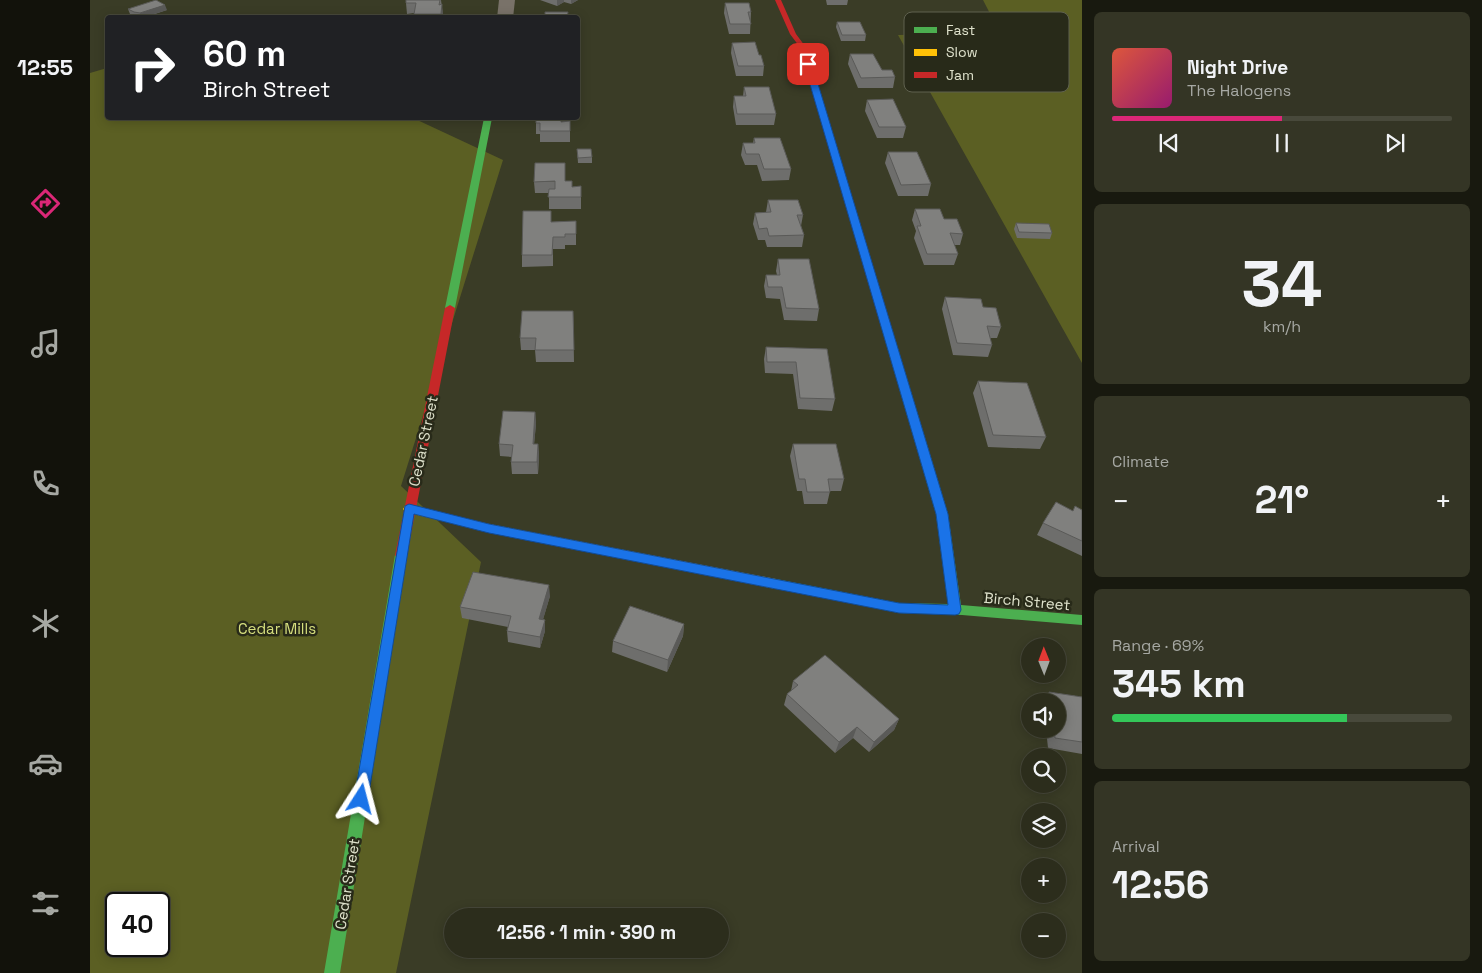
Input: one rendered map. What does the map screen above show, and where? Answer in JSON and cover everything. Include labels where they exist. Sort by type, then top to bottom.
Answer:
[{"type":"street","points":[[505,15],[507,0]]},
{"type":"street","points":[[778,0],[792,34],[802,46],[942,514],[955,610]]},
{"type":"street","name":"Cedar Street","points":[[332,973],[409,509],[488,120]]},
{"type":"street","name":"Birch Street","points":[[409,509],[489,528],[899,608],[955,610],[1082,620]]},
{"type":"green space","points":[[983,0],[1082,0],[1082,363],[930,92],[1069,92],[1069,12],[989,12]]},
{"type":"green space","points":[[898,35],[904,35],[904,46]]},
{"type":"green space","name":"Cedar Mills","points":[[105,69],[105,120],[417,120],[503,160],[401,486],[481,562],[396,973],[90,973],[90,73]]},
{"type":"building","points":[[156,0],[165,5],[140,13],[128,9]]},
{"type":"building","points":[[406,0],[440,0],[439,5],[442,4],[441,14],[414,14],[416,3],[406,3]]},
{"type":"building","points":[[725,3],[749,3],[751,12],[748,12],[751,24],[730,24]]},
{"type":"building","points":[[545,12],[568,12],[568,15],[545,15]]},
{"type":"building","points":[[837,22],[860,22],[866,35],[842,35]]},
{"type":"building","points":[[755,42],[764,66],[738,66],[732,43]]},
{"type":"building","points":[[850,54],[873,54],[882,70],[892,70],[895,77],[861,78]]},
{"type":"building","points":[[744,87],[769,87],[776,114],[737,114],[734,96],[746,96]]},
{"type":"building","points":[[893,99],[906,127],[879,127],[867,100]]},
{"type":"building","points":[[536,120],[570,121],[570,131],[540,131],[540,123],[536,123]]},
{"type":"building","points":[[754,138],[780,138],[791,169],[764,169],[759,154],[746,154],[743,143],[755,143]]},
{"type":"building","points":[[577,149],[591,149],[592,157],[578,158]]},
{"type":"building","points":[[888,152],[917,152],[931,184],[901,185]]},
{"type":"building","points":[[535,163],[565,163],[565,181],[572,181],[572,187],[581,186],[581,197],[548,197],[549,189],[555,189],[555,181],[534,182]]},
{"type":"building","points":[[768,200],[798,200],[803,215],[797,215],[804,235],[769,236],[767,228],[759,229],[755,213],[771,212]]},
{"type":"building","points":[[915,209],[940,209],[944,219],[957,219],[963,234],[950,233],[958,254],[927,254],[917,226],[921,226]]},
{"type":"building","points":[[523,211],[551,211],[551,222],[576,221],[576,234],[565,234],[565,237],[553,237],[552,255],[522,255]]},
{"type":"building","points":[[1016,223],[1049,224],[1052,233],[1019,232]]},
{"type":"building","points":[[778,259],[809,259],[819,309],[786,308],[782,287],[768,287],[766,275],[780,275]]},
{"type":"building","points":[[945,297],[981,299],[983,307],[996,308],[1001,327],[987,326],[992,345],[957,343]]},
{"type":"building","points":[[522,311],[573,311],[574,350],[535,350],[536,338],[520,338]]},
{"type":"building","points":[[766,347],[827,349],[835,399],[800,398],[796,362],[767,362]]},
{"type":"building","points":[[978,381],[1027,383],[1046,437],[993,435]]},
{"type":"building","points":[[503,411],[535,412],[533,444],[538,444],[537,462],[511,462],[513,445],[499,444]]},
{"type":"building","points":[[793,444],[836,444],[844,479],[828,479],[830,492],[807,492],[805,479],[799,479]]},
{"type":"building","points":[[1056,502],[1073,511],[1075,506],[1082,510],[1082,541],[1043,523]]},
{"type":"building","points":[[473,572],[549,585],[539,619],[545,620],[540,637],[507,631],[511,616],[460,607]]},
{"type":"building","points":[[630,606],[684,624],[668,660],[613,641]]},
{"type":"building","points":[[825,655],[899,719],[874,742],[857,727],[839,742],[787,694],[798,685],[793,681]]},
{"type":"building","points":[[1066,695],[1082,697],[1082,742],[1055,738],[1066,738]]},
{"type":"traffic: fast","points":[[450,308],[488,120]]},
{"type":"traffic: fast","points":[[886,326],[942,514],[955,610]]},
{"type":"traffic: fast","points":[[332,973],[401,555]]},
{"type":"traffic: fast","points":[[776,584],[899,608],[962,610],[1082,620]]},
{"type":"traffic: slow","points":[[409,509],[489,528],[776,584]]},
{"type":"traffic: jam","points":[[778,0],[793,34],[802,46],[886,326]]},
{"type":"traffic: jam","points":[[401,555],[450,308]]},
{"type":"route","points":[[361,799],[409,509],[489,528],[899,608],[955,610],[942,514],[808,64]]}]
